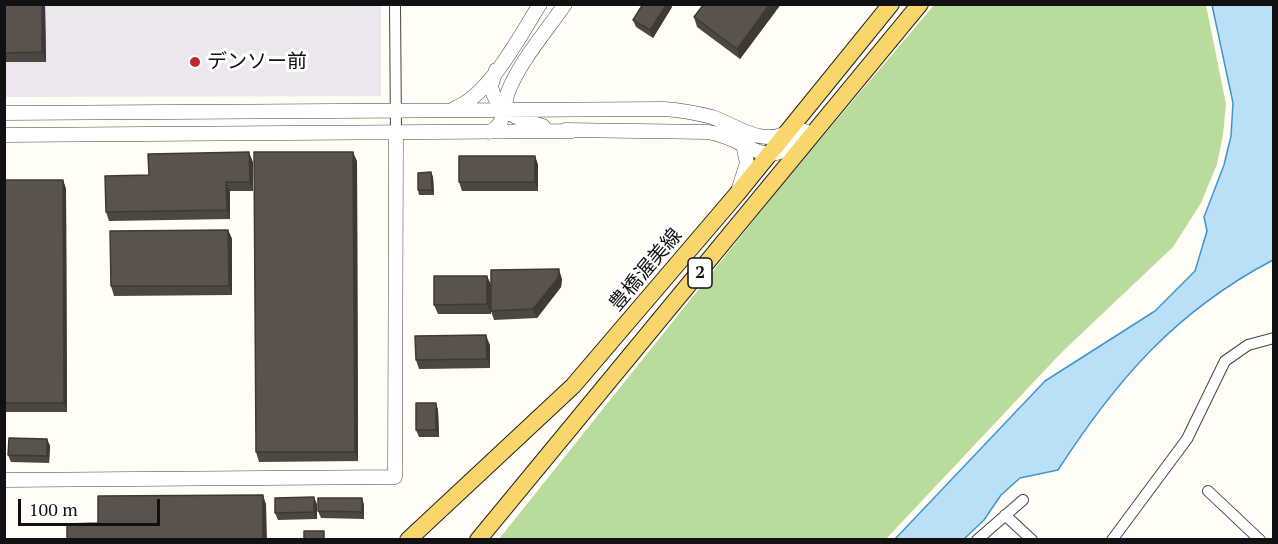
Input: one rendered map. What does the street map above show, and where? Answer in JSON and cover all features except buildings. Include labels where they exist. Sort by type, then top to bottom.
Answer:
[{"type":"main road","name":"豊橋渥美線","points":[[408,540],[573,386],[789,132],[891,4]]},
{"type":"main road","name":"2","points":[[478,540],[920,4]]},
{"type":"street","points":[[4,480],[395,477],[395,4]]},
{"type":"street","points":[[448,111],[471,100],[496,70],[540,4]]},
{"type":"street","points":[[489,132],[499,126],[506,110],[509,92],[519,72],[565,4]]},
{"type":"street","points":[[4,135],[708,132],[727,136],[769,154],[786,151],[794,144],[909,4]]},
{"type":"street","points":[[496,70],[491,86],[492,95],[506,110],[519,120],[572,131]]},
{"type":"street","points":[[519,72],[515,86],[516,99],[521,105],[533,110]]},
{"type":"street","points":[[4,113],[680,110],[708,116],[758,136],[780,136],[789,132]]},
{"type":"street","points":[[732,126],[769,154],[776,169],[774,182]]},
{"type":"street","points":[[737,194],[747,163],[743,144]]},
{"type":"street","points":[[1112,540],[1187,439],[1225,361],[1248,345],[1274,339]]},
{"type":"street","points":[[1208,491],[1260,540]]},
{"type":"street","points":[[977,540],[1023,500]]},
{"type":"street","points":[[1005,515],[1032,540]]},
{"type":"shaded area","points":[[4,5],[381,5],[381,96],[5,97]]},
{"type":"green space","points":[[934,5],[1206,5],[1226,104],[1223,135],[1217,164],[1201,203],[1173,247],[1061,353],[886,539],[499,539],[790,175]]},
{"type":"water","points":[[1212,5],[1273,5],[1273,260],[1238,280],[1207,302],[1151,350],[1103,406],[1058,470],[1020,478],[1001,495],[984,520],[964,539],[895,539],[1045,381],[1155,311],[1195,271],[1207,231],[1204,217],[1224,165],[1231,136],[1233,103]]},
{"type":"place","name":"デンソー前","points":[[195,62]]}]
